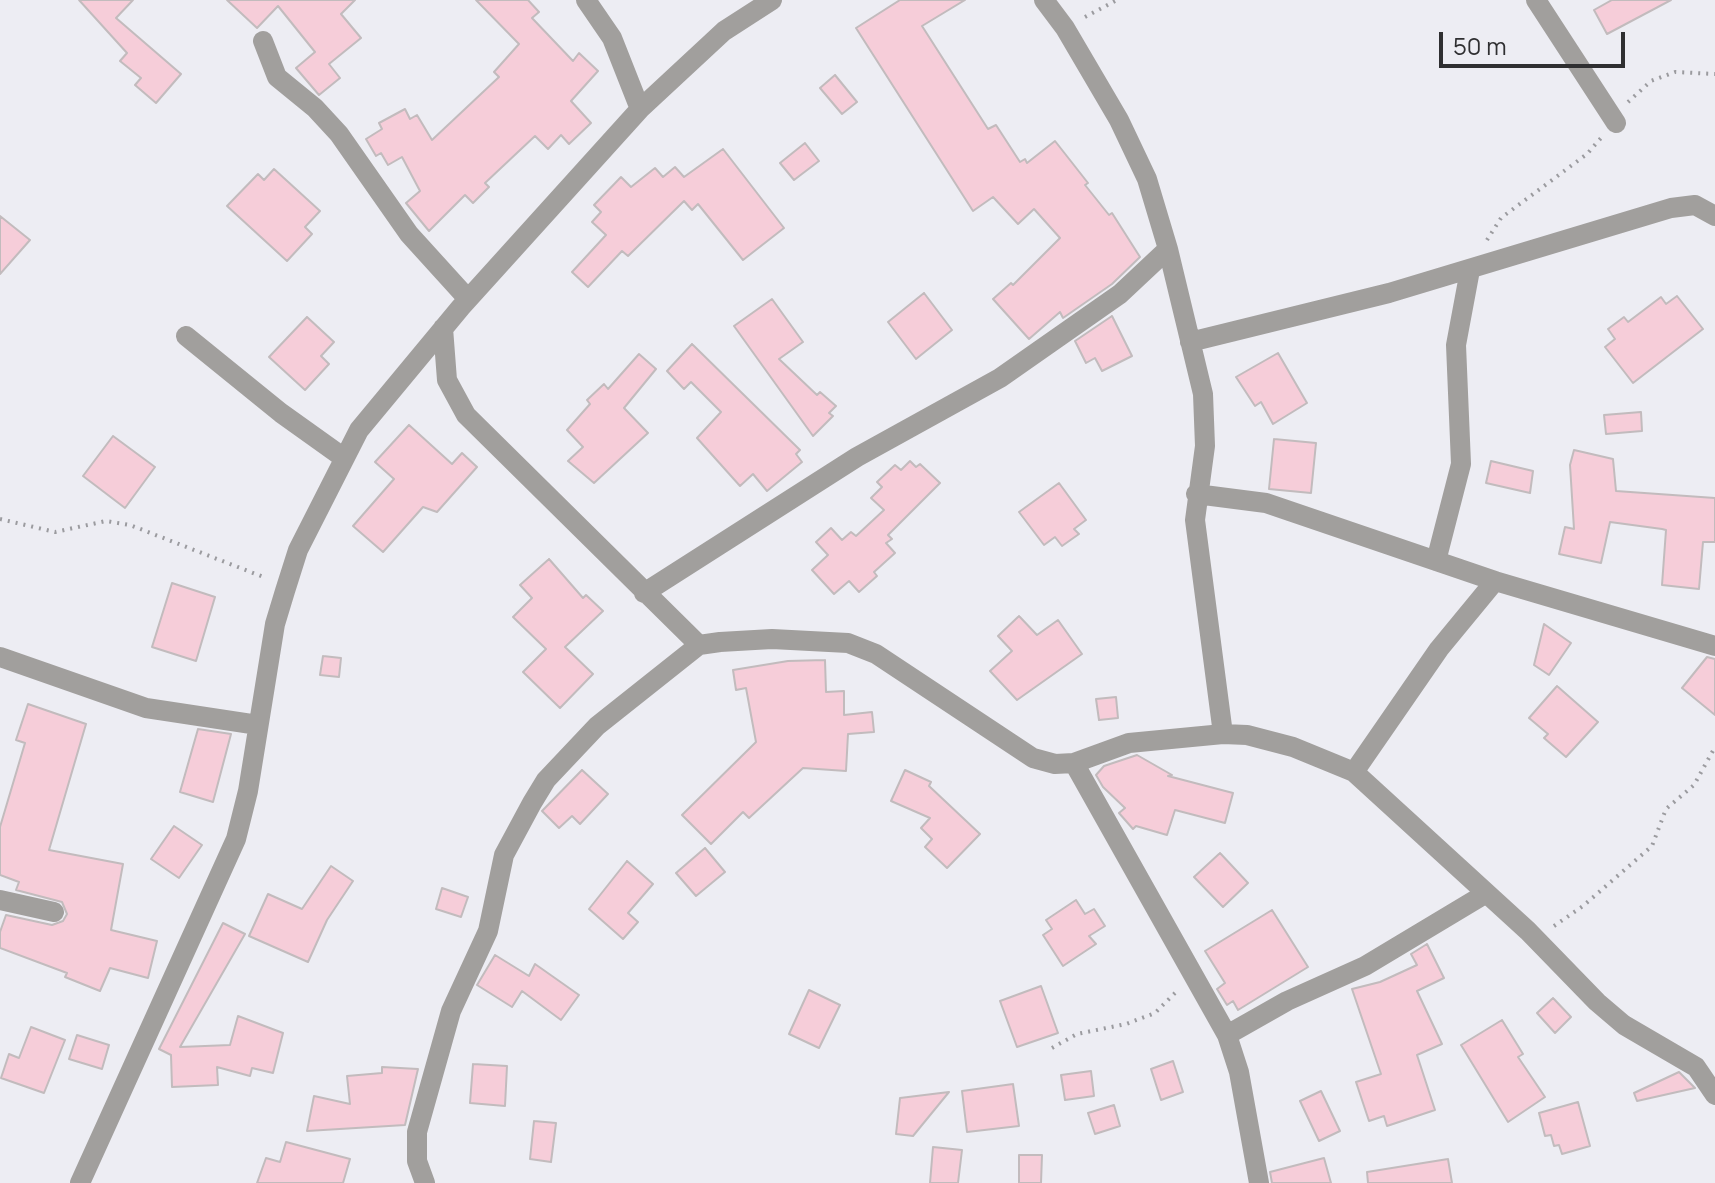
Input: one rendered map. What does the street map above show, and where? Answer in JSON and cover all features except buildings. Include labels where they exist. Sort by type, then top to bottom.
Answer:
[{"type":"street","points":[[586,0],[612,38],[640,109]]},
{"type":"street","points":[[80,1183],[236,839],[248,791],[275,624],[286,587],[298,550],[359,430],[468,299],[640,109],[724,31],[772,0]]},
{"type":"street","points":[[1044,0],[1065,28],[1119,120],[1147,179],[1168,249],[1203,394],[1205,446],[1196,494],[1197,551],[1223,734]]},
{"type":"street","points":[[1536,0],[1616,123]]},
{"type":"street","points":[[263,41],[277,77],[315,108],[339,134],[409,234],[468,299]]},
{"type":"street","points":[[1190,342],[1474,269],[1671,208],[1695,205],[1715,216]]},
{"type":"street","points":[[644,593],[857,457],[1000,378],[1120,294],[1168,249]]},
{"type":"street","points":[[1436,561],[1461,464],[1456,345],[1474,269]]},
{"type":"street","points":[[443,328],[447,380],[466,415],[699,645]]},
{"type":"street","points":[[186,336],[281,413],[344,458]]},
{"type":"street","points":[[1196,494],[1266,503],[1495,581],[1715,646]]},
{"type":"street","points":[[1354,772],[1439,649],[1495,581]]},
{"type":"street","points":[[425,1183],[417,1161],[417,1132],[451,1011],[488,931],[504,855],[546,780],[597,726],[699,645],[772,639],[848,643],[876,654],[1033,758],[1055,764],[1074,763],[1129,743],[1223,734],[1247,735],[1293,747],[1354,772],[1528,931],[1624,1025],[1696,1067],[1715,1095]]},
{"type":"street","points":[[0,657],[146,708],[258,725]]},
{"type":"street","points":[[1074,763],[1227,1035],[1239,1072],[1259,1183]]},
{"type":"street","points":[[1227,1035],[1287,1001],[1365,966],[1485,894]]},
{"type":"street","points":[[0,900],[54,912]]},
{"type":"path","points":[[1065,28],[1117,0]]},
{"type":"path","points":[[1474,269],[1487,239],[1501,218],[1587,154],[1616,123],[1630,99],[1651,81],[1675,72],[1715,74]]},
{"type":"path","points":[[0,519],[55,532],[106,521],[130,525],[286,587]]},
{"type":"path","points":[[1528,931],[1564,921],[1644,855],[1659,831],[1666,809],[1694,785],[1715,747]]},
{"type":"path","points":[[1052,1048],[1077,1034],[1126,1024],[1155,1013],[1194,977]]}]
